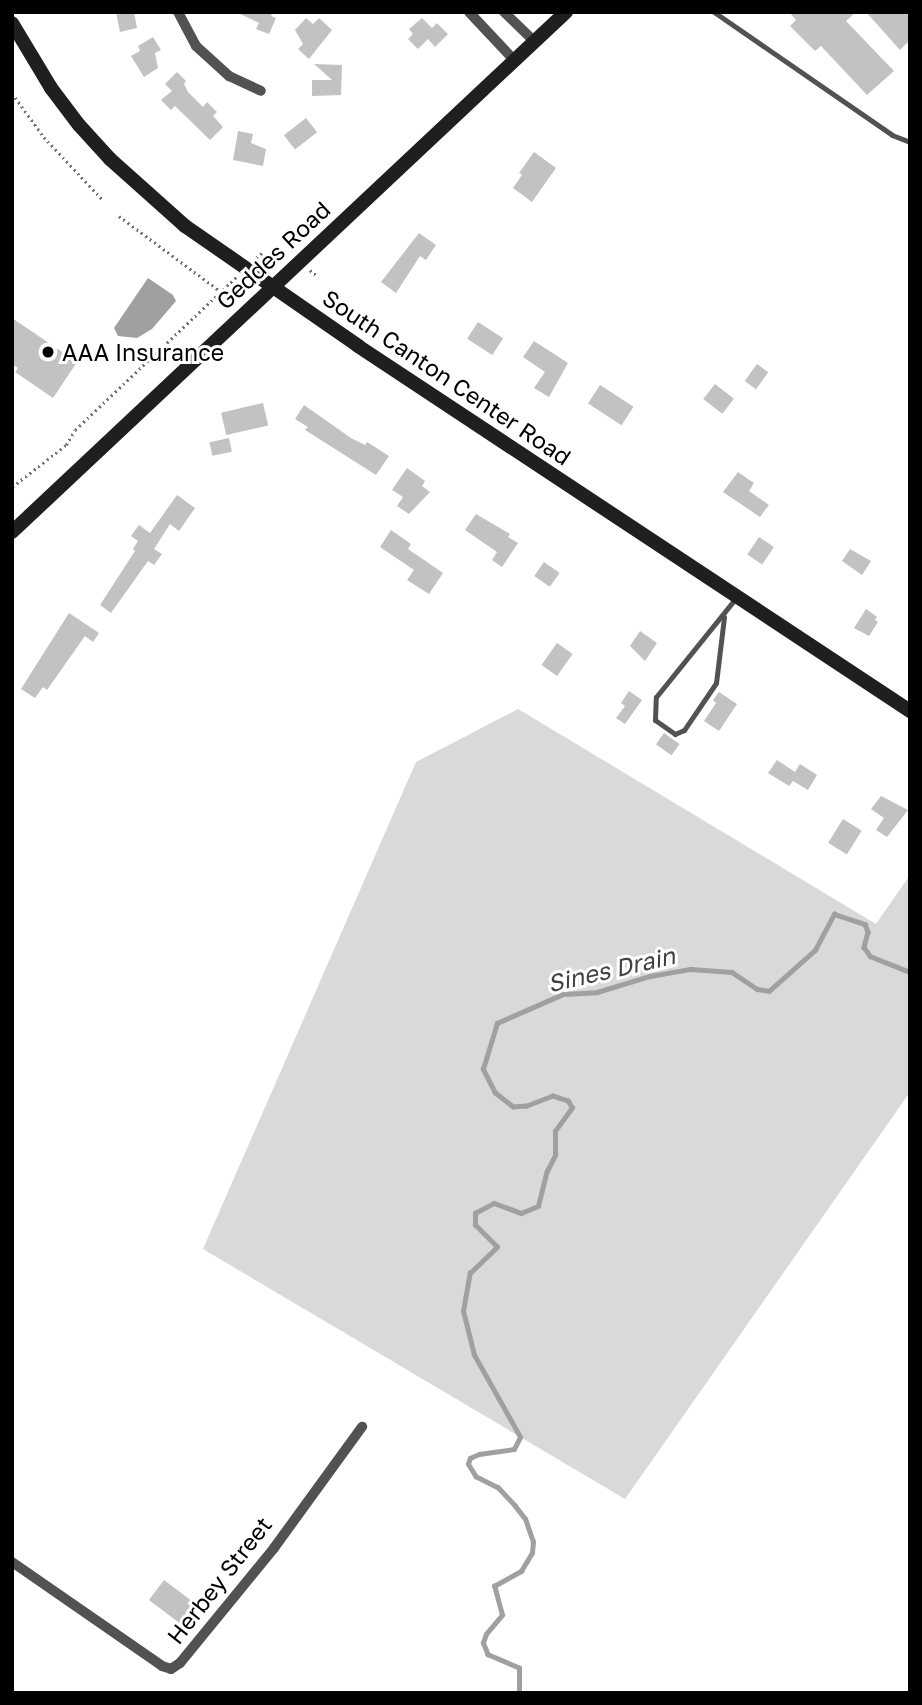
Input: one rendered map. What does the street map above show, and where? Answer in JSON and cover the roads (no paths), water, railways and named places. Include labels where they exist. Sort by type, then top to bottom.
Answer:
[{"type":"main road","name":"Geddes Road","points":[[12,532],[566,12]]},
{"type":"main road","name":"South Canton Center Road","points":[[12,23],[51,88],[110,159],[185,226],[530,461],[910,711]]},
{"type":"street","points":[[178,12],[196,46],[229,76],[261,91]]},
{"type":"street","points":[[469,12],[515,61]]},
{"type":"street","points":[[505,12],[534,42]]},
{"type":"street","name":"Herbey Street","points":[[12,1562],[162,1667],[172,1669],[180,1663],[274,1548],[362,1427]]},
{"type":"lane","points":[[714,12],[892,135],[910,142]]},
{"type":"lane","points":[[724,617],[716,683],[684,730],[675,734],[655,720],[656,697],[724,617],[738,596]]},
{"type":"waterway","name":"Sines Drain","points":[[519,1693],[519,1668],[488,1655],[483,1643],[486,1634],[502,1615],[494,1586],[521,1571],[532,1553],[533,1542],[525,1519],[515,1506],[498,1488],[476,1477],[468,1464],[470,1458],[479,1454],[514,1449],[520,1437],[474,1355],[463,1311],[470,1273],[497,1247],[475,1225],[475,1213],[494,1203],[521,1213],[538,1206],[547,1171],[555,1155],[555,1131],[572,1108],[568,1101],[553,1096],[527,1106],[513,1107],[495,1093],[483,1069],[497,1023],[563,994],[597,992],[650,976],[690,969],[732,972],[757,989],[769,991],[815,950],[834,914],[865,924],[868,932],[864,947],[870,956],[910,972]]},
{"type":"waterway","name":"Sines Drain","points":[[463,1693],[469,1693]]},
{"type":"place","name":"AAA Insurance","points":[[48,352]]}]
